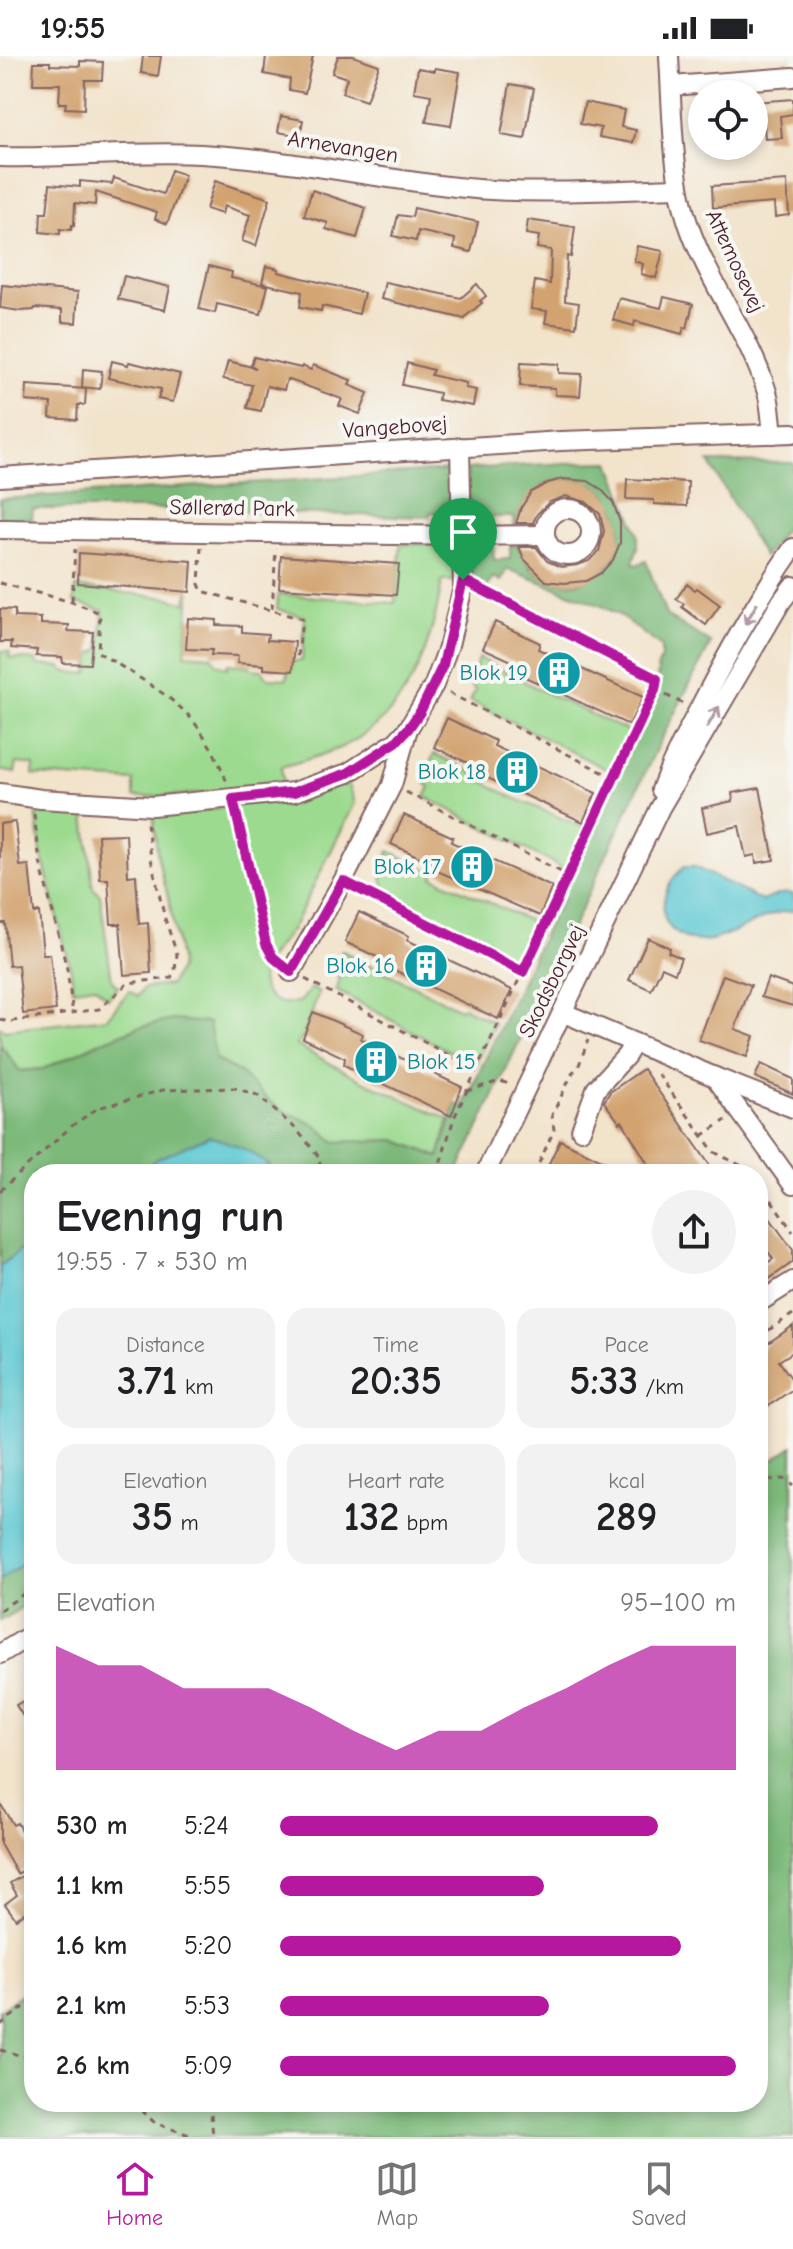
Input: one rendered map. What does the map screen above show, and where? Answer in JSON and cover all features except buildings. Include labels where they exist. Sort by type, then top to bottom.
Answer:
[{"type":"street","name":"Attemosevej","points":[[669,56],[679,188],[689,226],[751,348],[768,394],[773,434]]},
{"type":"street","points":[[671,86],[793,77]]},
{"type":"street","name":"Arnevangen","points":[[0,157],[199,154],[293,162],[389,179],[508,191],[679,188]]},
{"type":"street","name":"Vangebovej","points":[[0,477],[561,441],[793,433]]},
{"type":"street","points":[[0,793],[145,806],[294,792],[348,773],[396,742],[408,729],[434,685],[449,645],[463,580],[460,447]]},
{"type":"street","name":"Søllerød Park","points":[[0,529],[545,535]]},
{"type":"street","name":"Skodsborgvej","points":[[660,808],[659,796],[668,768],[697,711],[761,597],[793,548]]},
{"type":"street","name":"Skodsborgvej","points":[[490,1164],[660,808],[793,586]]},
{"type":"street","points":[[291,972],[343,881],[392,785],[408,729]]},
{"type":"street","points":[[564,1013],[793,1108]]},
{"type":"street","points":[[581,1130],[596,1089],[634,1043]]},
{"type":"street","points":[[715,1077],[793,1185]]},
{"type":"street","points":[[768,1297],[793,1281]]},
{"type":"street","points":[[0,1654],[24,1639]]},
{"type":"path","points":[[72,602],[76,529]]},
{"type":"path","points":[[202,532],[199,584],[202,591],[302,619],[298,658]]},
{"type":"path","points":[[272,610],[277,533]]},
{"type":"path","points":[[440,1164],[454,1118],[655,690],[657,679],[463,580]]},
{"type":"path","points":[[0,583],[72,602],[100,613],[98,652],[175,703],[193,721],[223,771],[233,799],[266,944],[273,957],[291,972],[477,1070]]},
{"type":"path","points":[[434,685],[613,777]]},
{"type":"path","points":[[655,690],[697,711]]},
{"type":"path","points":[[392,785],[567,875]]},
{"type":"path","points":[[33,798],[40,862],[67,969],[73,1014]]},
{"type":"path","points":[[0,1019],[7,1022],[99,1009],[128,983],[171,978],[177,954],[151,859],[145,806]]},
{"type":"path","points":[[343,881],[523,972]]},
{"type":"path","points":[[539,1164],[554,1130],[552,1115],[573,1072],[578,1068],[594,1026]]},
{"type":"path","points":[[659,1074],[714,1152],[738,1164]]},
{"type":"path","points":[[467,1091],[500,1081],[525,1090]]},
{"type":"path","points":[[30,1164],[73,1125],[98,1108],[163,1090],[235,1088],[257,1095],[296,1129],[317,1154],[320,1164]]},
{"type":"path","points":[[702,1136],[739,1110]]},
{"type":"path","points":[[0,1191],[24,1169]]},
{"type":"path","points":[[768,1195],[793,1232]]},
{"type":"path","points":[[768,1330],[793,1314]]},
{"type":"path","points":[[768,1480],[784,1479],[793,1486]]},
{"type":"path","points":[[0,1610],[24,1594]]},
{"type":"path","points":[[0,2025],[24,2007]]},
{"type":"path","points":[[0,2050],[24,2056]]},
{"type":"path","points":[[143,2112],[155,2123],[195,2137]]},
{"type":"path","points":[[211,2112],[213,2137]]},
{"type":"green space","points":[[610,462],[638,534],[633,563],[636,565],[646,561],[666,615],[711,643],[657,747],[462,1164],[268,1164],[180,1150],[150,1164],[24,1164],[24,1248],[0,1266],[0,1044],[20,1071],[43,1069],[138,1027],[173,1020],[209,1023],[216,1060],[239,1072],[269,1101],[289,1114],[314,1124],[335,1142],[395,1140],[439,1157],[456,1104],[462,1107],[468,1096],[563,898],[661,680],[657,677],[657,669],[661,647],[621,616],[508,569],[501,581],[493,577],[487,588],[473,580],[474,557],[481,549],[493,545],[494,560],[510,559],[510,545],[518,545],[527,563],[539,575],[554,582],[587,580],[608,566],[618,549],[620,535],[616,511],[606,494],[591,483],[573,479],[554,481],[537,490],[523,505],[515,527],[513,517],[492,517],[492,531],[479,529],[471,520],[467,469]]},
{"type":"green space","points":[[709,462],[793,463],[793,519],[764,557]]},
{"type":"green space","points":[[451,470],[453,518],[437,531],[438,513],[430,512],[429,517],[209,511],[209,505],[179,504],[178,509],[33,509],[32,519],[0,518],[0,499]]},
{"type":"green space","points":[[401,544],[440,546],[447,548],[456,558],[456,577],[452,581],[442,581],[432,630],[414,676],[401,697],[368,732],[338,749],[281,767],[283,782],[172,796],[134,797],[134,781],[33,775],[34,765],[17,763],[15,773],[0,770],[0,651],[10,652],[9,658],[36,660],[37,665],[61,667],[64,671],[85,674],[89,672],[91,654],[100,650],[103,611],[74,602],[76,587],[169,598],[186,603],[190,592],[185,654],[211,656],[217,664],[227,668],[228,664],[250,666],[251,669],[262,670],[268,678],[287,679],[294,661],[302,661],[305,617],[277,609],[278,594],[395,603]]},
{"type":"green space","points":[[479,658],[632,733],[612,772],[470,701],[476,690],[472,687],[472,674]]},
{"type":"green space","points":[[434,754],[473,772],[512,797],[587,829],[568,871],[425,797],[430,787],[426,784],[427,771]]},
{"type":"green space","points":[[347,779],[355,803],[292,929],[267,962],[261,981],[271,998],[282,1003],[301,1001],[311,988],[319,992],[303,1038],[296,1045],[361,1080],[449,1119],[439,1157],[395,1140],[335,1142],[314,1124],[289,1114],[269,1101],[239,1072],[216,1060],[103,1041],[43,1069],[20,1071],[0,1044],[0,1027],[5,1030],[107,1018],[129,991],[138,996],[144,988],[170,985],[179,969],[168,896],[158,859],[153,814],[188,813],[235,806]]},
{"type":"green space","points":[[36,810],[85,814],[93,888],[100,895],[112,981],[118,987],[108,998],[95,986],[73,989],[41,852]]},
{"type":"green space","points":[[389,851],[434,873],[433,877],[541,926],[521,968],[381,894]]},
{"type":"green space","points":[[342,951],[495,1023],[475,1065],[335,990]]},
{"type":"green space","points":[[793,1446],[793,2137],[0,2137],[0,2010],[24,1992],[24,2112],[768,2112],[768,1464]]},
{"type":"green space","points":[[24,1562],[24,1606],[0,1621],[0,1580]]},
{"type":"water","points":[[684,867],[695,867],[762,901],[781,894],[793,894],[793,911],[763,918],[718,938],[704,941],[689,939],[670,928],[663,909],[669,885]]},
{"type":"water","points":[[209,1136],[254,1154],[266,1164],[150,1164]]},
{"type":"water","points":[[24,1248],[24,1562],[0,1580],[0,1266]]},
{"type":"place","name":"Blok 19","points":[[559,673]]},
{"type":"place","name":"Blok 18","points":[[517,772]]},
{"type":"place","name":"Blok 17","points":[[472,867]]},
{"type":"place","name":"Blok 16","points":[[426,966]]},
{"type":"place","name":"Blok 15","points":[[376,1062]]},
{"type":"route","points":[[463,580],[657,679],[655,690],[523,972],[343,881],[291,972],[273,957],[261,930],[233,799],[294,792],[348,773],[396,742],[420,712],[443,665],[463,580]]}]
